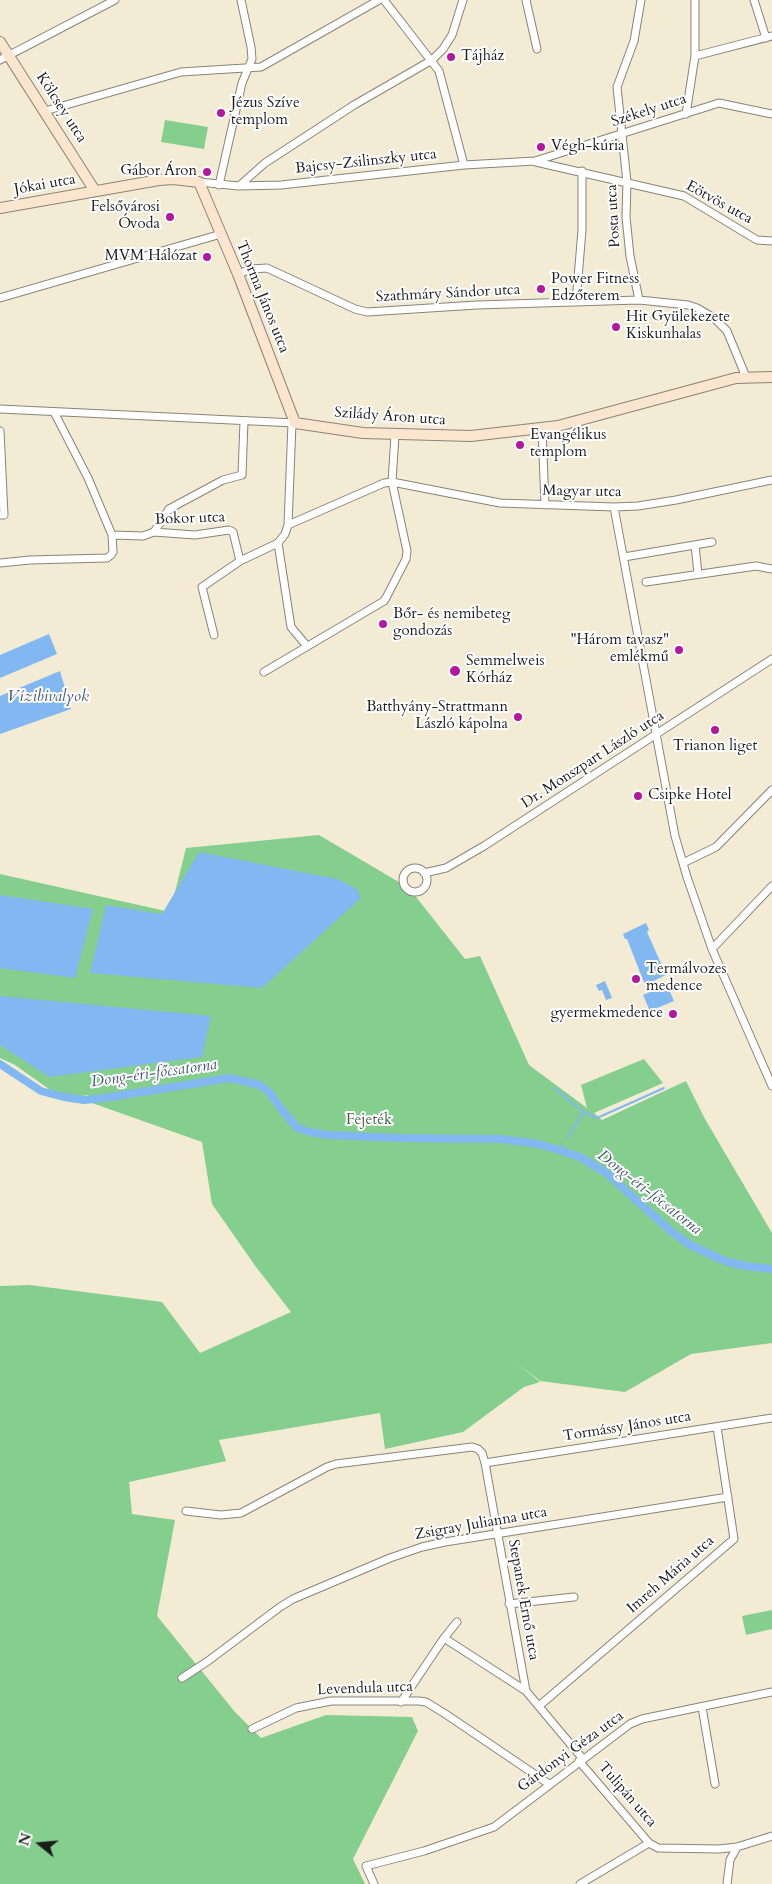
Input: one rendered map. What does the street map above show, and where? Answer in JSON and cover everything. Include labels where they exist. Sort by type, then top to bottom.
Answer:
[{"type":"street","points":[[4,58],[115,0]]},
{"type":"street","points":[[219,185],[242,83],[252,59],[241,0]]},
{"type":"street","points":[[45,111],[181,72],[261,67],[379,0]]},
{"type":"street","points":[[384,0],[439,71],[464,165]]},
{"type":"street","points":[[239,186],[265,163],[354,105],[432,60],[444,48],[452,35],[462,0]]},
{"type":"street","points":[[526,0],[537,49]]},
{"type":"street","name":"Posta utca","points":[[639,300],[630,256],[626,217],[627,182],[618,83],[634,41],[641,0]]},
{"type":"street","points":[[686,114],[696,56],[695,0]]},
{"type":"street","points":[[696,56],[769,37],[754,0]]},
{"type":"street","name":"Kölcsey utca","points":[[0,42],[4,58],[45,111],[95,191]]},
{"type":"street","name":"Székely utca","points":[[536,161],[719,102],[772,114]]},
{"type":"street","name":"Bajcsy-Zsilinszky utca","points":[[199,182],[239,186],[281,185],[464,165],[536,161]]},
{"type":"street","name":"Eötvös utca","points":[[536,161],[684,196],[757,240],[772,242]]},
{"type":"street","points":[[576,302],[582,230],[582,171]]},
{"type":"street","name":"Jókai utca","points":[[0,208],[166,179],[199,182]]},
{"type":"street","name":"Thorma János utca","points":[[199,182],[238,274],[294,423]]},
{"type":"street","points":[[0,298],[221,234]]},
{"type":"street","name":"Szathmáry Sándor utca","points":[[238,274],[251,269],[267,268],[355,309],[367,312],[477,305],[639,300]]},
{"type":"street","points":[[639,300],[688,305],[714,318],[727,331],[746,377]]},
{"type":"street","name":"Szilády Áron utca","points":[[0,409],[294,423],[363,433],[462,436],[558,426],[746,377],[772,377]]},
{"type":"street","points":[[0,564],[30,560],[107,558],[113,552],[112,535],[88,478],[54,412]]},
{"type":"street","points":[[154,532],[169,509],[224,480],[242,475],[244,421]]},
{"type":"street","points":[[214,635],[202,587],[240,561],[278,543],[285,534],[288,525],[294,423]]},
{"type":"street","points":[[542,428],[545,505]]},
{"type":"street","points":[[0,431],[4,515],[0,515]]},
{"type":"street","points":[[264,672],[306,645],[384,601],[406,559],[407,551],[392,482],[395,435]]},
{"type":"street","name":"Magyar utca","points":[[392,482],[500,503],[614,507],[638,506],[676,500],[772,480]]},
{"type":"street","points":[[288,525],[380,484],[392,482]]},
{"type":"street","points":[[614,507],[675,836],[712,949],[772,1086]]},
{"type":"street","name":"Bokor utca","points":[[112,535],[143,536],[154,532],[195,535],[231,530],[235,535],[240,561]]},
{"type":"street","points":[[624,557],[712,542]]},
{"type":"street","points":[[278,543],[291,627],[306,645]]},
{"type":"street","points":[[695,545],[698,574]]},
{"type":"street","points":[[646,582],[756,566],[772,568]]},
{"type":"street","name":"Dr. Monszpart László utca","points":[[424,873],[446,868],[477,850],[772,659]]},
{"type":"street","points":[[683,863],[716,847],[772,790]]},
{"type":"street","points":[[712,949],[772,886]]},
{"type":"street","name":"Tormássy János utca","points":[[486,1464],[772,1418]]},
{"type":"street","name":"Imreh Mária utca","points":[[539,1706],[734,1539],[717,1427]]},
{"type":"street","points":[[186,1511],[221,1515],[241,1513],[327,1467],[343,1462],[472,1447],[482,1453],[486,1464]]},
{"type":"street","name":"Stepanek Ernő utca","points":[[486,1464],[509,1604],[526,1691],[539,1706]]},
{"type":"street","name":"Zsigray Julianna utca","points":[[182,1678],[280,1607],[305,1592],[422,1547],[728,1497]]},
{"type":"street","points":[[509,1604],[574,1597]]},
{"type":"street","points":[[401,1702],[457,1622]]},
{"type":"street","points":[[444,1638],[526,1691]]},
{"type":"street","name":"Gárdonyi Géza utca","points":[[374,1884],[366,1866],[424,1851],[494,1827],[630,1724],[642,1719],[772,1692]]},
{"type":"street","name":"Levendula utca","points":[[252,1729],[296,1708],[331,1701],[426,1702],[549,1784]]},
{"type":"street","name":"Tulipán utca","points":[[539,1706],[649,1843],[662,1848],[719,1849],[772,1836]]},
{"type":"street","points":[[702,1707],[716,1784]]},
{"type":"street","points":[[580,1884],[649,1843]]},
{"type":"street","points":[[727,1884],[730,1860],[737,1846]]},
{"type":"street","points":[[719,1849],[730,1860]]},
{"type":"green space","points":[[165,120],[208,127],[204,149],[161,142]]},
{"type":"green space","name":"Fejeték","points":[[319,835],[409,888],[465,959],[480,956],[529,1065],[587,1108],[581,1085],[644,1059],[663,1083],[594,1113],[602,1120],[686,1081],[705,1119],[772,1233],[772,1343],[691,1354],[625,1392],[540,1381],[517,1363],[540,1382],[524,1387],[463,1432],[385,1449],[380,1413],[219,1440],[226,1461],[129,1482],[132,1514],[175,1520],[157,1616],[235,1712],[261,1738],[326,1715],[412,1717],[418,1731],[353,1859],[365,1884],[0,1884],[0,1286],[30,1285],[162,1302],[200,1353],[291,1312],[256,1267],[212,1204],[202,1142],[92,1103],[88,1095],[63,1099],[15,1065],[0,1058],[0,874],[170,912],[186,848]]},
{"type":"green space","points":[[772,1610],[772,1629],[746,1635],[742,1616]]},
{"type":"water","points":[[49,634],[57,654],[0,678],[0,655]]},
{"type":"water","name":"Vízibivalyok","points":[[60,671],[71,709],[0,734],[0,696]]},
{"type":"water","points":[[199,852],[337,879],[357,889],[361,898],[262,988],[90,973],[106,905],[162,914]]},
{"type":"water","points":[[0,895],[93,909],[75,978],[0,968]]},
{"type":"water","points":[[646,923],[649,930],[647,932],[664,970],[666,969],[668,974],[645,985],[627,939],[625,939],[623,934]]},
{"type":"water","points":[[605,981],[612,998],[606,1000],[602,990],[599,991],[596,985]]},
{"type":"water","points":[[667,985],[674,1001],[650,1011],[643,995]]},
{"type":"water","points":[[0,996],[211,1016],[202,1057],[49,1077],[0,1045]]},
{"type":"waterway","name":"Dong-éri-főcsatorna","points":[[0,1064],[41,1091],[84,1100],[230,1078],[260,1085],[269,1092],[297,1128],[311,1132],[327,1135],[400,1138],[502,1139],[538,1144],[580,1157],[605,1172],[672,1232],[690,1245],[725,1261],[745,1266],[772,1269]]},
{"type":"waterway","points":[[554,1088],[583,1112]]},
{"type":"waterway","points":[[567,1138],[584,1112],[597,1118],[664,1088]]},
{"type":"waterway","name":"Dong-éri-főcsatorna","points":[[559,1150],[562,1145]]},
{"type":"place","name":"Tájház","points":[[451,57]]},
{"type":"place","name":"Jézus Szíve templom","points":[[221,113]]},
{"type":"place","name":"Végh-kúria","points":[[541,147]]},
{"type":"place","name":"Gábor Áron","points":[[207,172]]},
{"type":"place","name":"Felsővárosi Óvoda","points":[[170,217]]},
{"type":"place","name":"MVM Hálózat","points":[[207,257]]},
{"type":"place","name":"Power Fitness Edzőterem","points":[[541,289]]},
{"type":"place","name":"Hit Gyülekezete Kiskunhalas","points":[[616,327]]},
{"type":"place","name":"Evangélikus templom","points":[[520,445]]},
{"type":"place","name":"Bőr- és nemibeteg gondozás","points":[[383,624]]},
{"type":"place","name":"\"Három tavasz\" emlékmű","points":[[679,650]]},
{"type":"place","name":"Semmelweis Kórház","points":[[455,671]]},
{"type":"place","name":"Batthyány-Strattmann László kápolna","points":[[518,717]]},
{"type":"place","name":"Trianon liget","points":[[715,730]]},
{"type":"place","name":"Csipke Hotel","points":[[638,796]]},
{"type":"place","name":"Termálvozes medence","points":[[636,979]]},
{"type":"place","name":"gyermekmedence","points":[[673,1014]]}]
